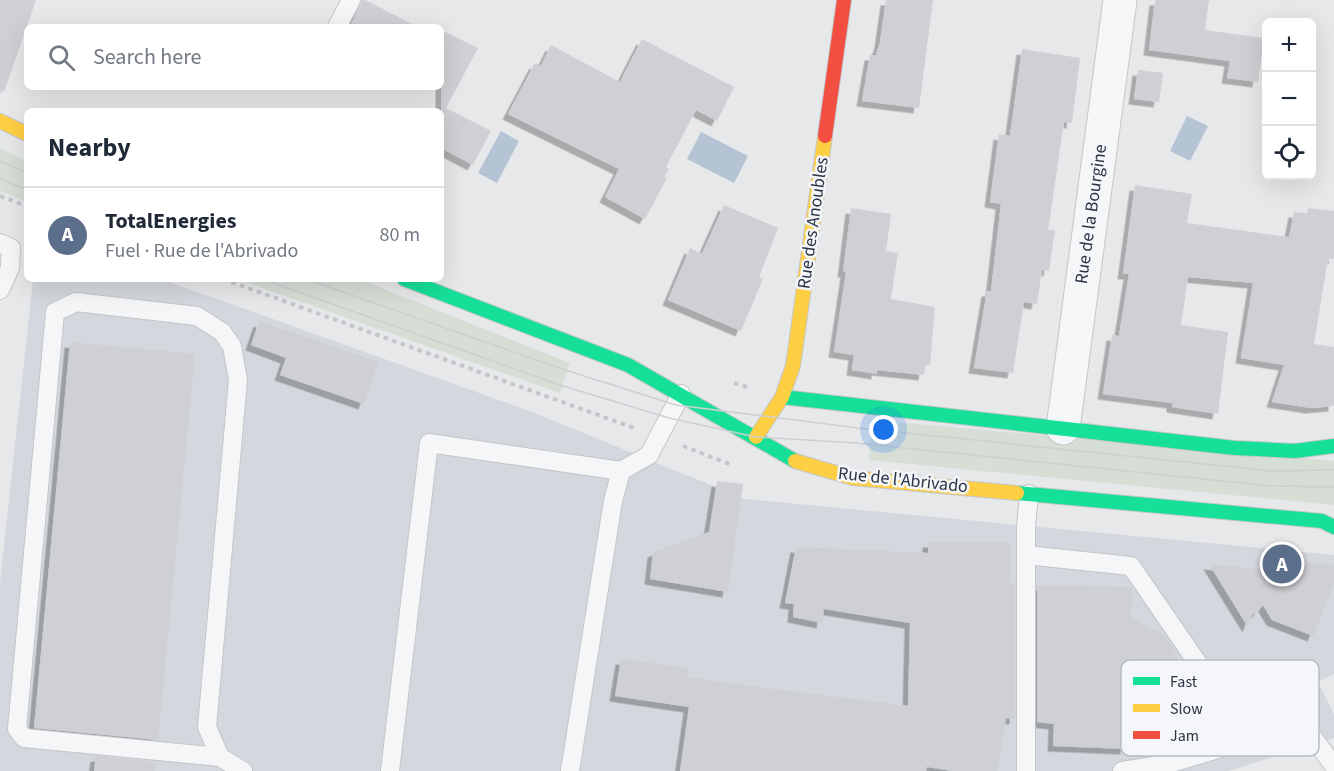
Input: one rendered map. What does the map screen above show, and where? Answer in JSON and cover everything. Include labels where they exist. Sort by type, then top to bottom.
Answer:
[{"type":"street","name":"Rue des Anoubles","points":[[756,437],[782,397],[793,366],[844,0]]},
{"type":"street","name":"Rue de la Bourgine","points":[[1063,428],[1119,0]]},
{"type":"street","points":[[0,121],[24,133]]},
{"type":"street","name":"Rue de l'Abrivado","points":[[412,282],[628,365],[756,437],[799,464],[853,478],[1330,521]]},
{"type":"street","points":[[782,397],[1235,448],[1295,451],[1334,446]]},
{"type":"lane","points":[[339,24],[351,0]]},
{"type":"lane","points":[[0,243],[11,248],[10,268],[0,290]]},
{"type":"lane","points":[[220,757],[207,727],[238,380],[232,346],[222,332],[196,316],[76,302],[55,312],[17,729],[24,738],[220,757],[243,771]]},
{"type":"lane","points":[[390,771],[429,443],[621,471],[649,455],[681,394]]},
{"type":"lane","points":[[570,771],[621,471]]},
{"type":"lane","points":[[1026,771],[1026,555],[1029,494]]},
{"type":"lane","points":[[1026,555],[1131,566],[1196,660]]},
{"type":"lane","points":[[1319,746],[1334,766]]},
{"type":"lane","points":[[1122,771],[1168,764],[1195,756]]},
{"type":"path","points":[[0,196],[24,205]]},
{"type":"path","points":[[231,282],[638,429]]},
{"type":"shaded area","points":[[0,148],[24,160],[24,201],[0,191]]},
{"type":"shaded area","points":[[33,282],[169,282],[527,410],[745,499],[1334,555],[1334,674],[1319,682],[1319,660],[1121,660],[1121,756],[1276,756],[1228,771],[0,771],[0,583]]},
{"type":"shaded area","points":[[245,282],[366,282],[570,363],[560,393]]},
{"type":"shaded area","points":[[871,420],[1334,461],[1334,505],[869,460]]},
{"type":"shaded area","points":[[1319,684],[1334,714],[1334,738],[1319,743]]},
{"type":"water","points":[[1187,116],[1208,126],[1190,161],[1170,151]]},
{"type":"water","points":[[501,131],[519,141],[497,183],[478,173]]},
{"type":"water","points":[[701,132],[748,156],[734,183],[687,159]]},
{"type":"building","points":[[0,0],[36,0],[28,24],[24,24],[24,34],[4,92],[0,91]]},
{"type":"building","points":[[362,0],[365,0],[412,24],[351,24]]},
{"type":"building","points":[[886,0],[933,0],[919,108],[862,101],[870,55],[876,55],[880,42]]},
{"type":"building","points":[[1155,0],[1209,0],[1205,30],[1262,38],[1258,82],[1227,78],[1230,61],[1149,50]]},
{"type":"building","points":[[444,31],[478,48],[446,108],[491,131],[473,165],[444,150],[444,108],[441,108],[441,90],[444,90]]},
{"type":"building","points":[[642,39],[734,87],[717,121],[696,110],[666,167],[669,169],[664,177],[667,178],[645,219],[605,197],[619,169],[508,114],[535,63],[541,66],[551,45],[620,82]]},
{"type":"building","points":[[1022,49],[1080,58],[1072,123],[1064,122],[1048,230],[1055,230],[1049,271],[1042,270],[1037,304],[1024,302],[1013,373],[974,368],[987,291],[991,291],[1001,204],[990,202],[999,134],[1010,136]]},
{"type":"building","points":[[1138,70],[1163,73],[1159,102],[1134,99]]},
{"type":"building","points":[[1135,185],[1192,194],[1187,223],[1289,237],[1294,212],[1307,213],[1308,208],[1334,211],[1334,259],[1328,258],[1314,344],[1334,347],[1334,406],[1311,408],[1272,402],[1284,365],[1241,358],[1253,283],[1188,277],[1181,325],[1228,332],[1218,414],[1172,407],[1172,403],[1103,394],[1112,335],[1119,336],[1129,274],[1123,274]]},
{"type":"building","points":[[724,205],[778,228],[759,277],[763,279],[741,331],[668,300],[690,248],[702,254]]},
{"type":"building","points":[[851,208],[891,214],[886,251],[898,253],[891,299],[935,307],[930,365],[925,365],[924,375],[877,370],[877,374],[852,370],[854,355],[834,352],[846,272],[843,272]]},
{"type":"building","points":[[259,321],[378,362],[364,404],[280,375],[286,358],[251,345]]},
{"type":"building","points":[[70,342],[195,354],[158,740],[34,728]]},
{"type":"building","points":[[717,481],[743,484],[728,592],[650,579],[653,552],[709,532]]},
{"type":"building","points":[[928,542],[1011,543],[1010,584],[1015,584],[1015,719],[1006,718],[997,771],[953,771],[927,767],[926,771],[680,771],[689,707],[615,696],[621,659],[689,668],[688,677],[712,681],[908,706],[910,623],[824,609],[822,623],[793,617],[794,604],[785,603],[796,547],[928,553]]},
{"type":"building","points":[[1304,562],[1334,565],[1334,584],[1313,636],[1272,620],[1263,605],[1256,614],[1253,613],[1248,627],[1209,564],[1299,574]]},
{"type":"building","points":[[1037,585],[1132,587],[1131,618],[1163,634],[1173,647],[1178,660],[1121,660],[1121,749],[1053,746],[1054,724],[1037,722]]},
{"type":"building","points":[[96,756],[156,762],[155,771],[94,771]]},
{"type":"tram line","points":[[0,161],[24,172]]},
{"type":"tram line","points":[[0,179],[24,189]]},
{"type":"tram line","points":[[270,282],[563,386],[669,418],[756,437],[856,443],[1270,486],[1334,487]]},
{"type":"tram line","points":[[315,282],[565,370],[676,405],[858,428],[1272,471],[1334,470]]},
{"type":"traffic: fast","points":[[412,282],[628,365],[795,461]]},
{"type":"traffic: fast","points":[[782,397],[1235,448],[1295,451],[1334,446]]},
{"type":"traffic: fast","points":[[1017,493],[1322,521],[1334,527]]},
{"type":"traffic: slow","points":[[0,121],[24,133]]},
{"type":"traffic: slow","points":[[756,437],[782,397],[793,366],[825,136]]},
{"type":"traffic: slow","points":[[795,461],[853,478],[1017,493]]},
{"type":"traffic: jam","points":[[825,136],[844,0]]},
{"type":"place","name":"TotalEnergies","points":[[1282,564]]}]
